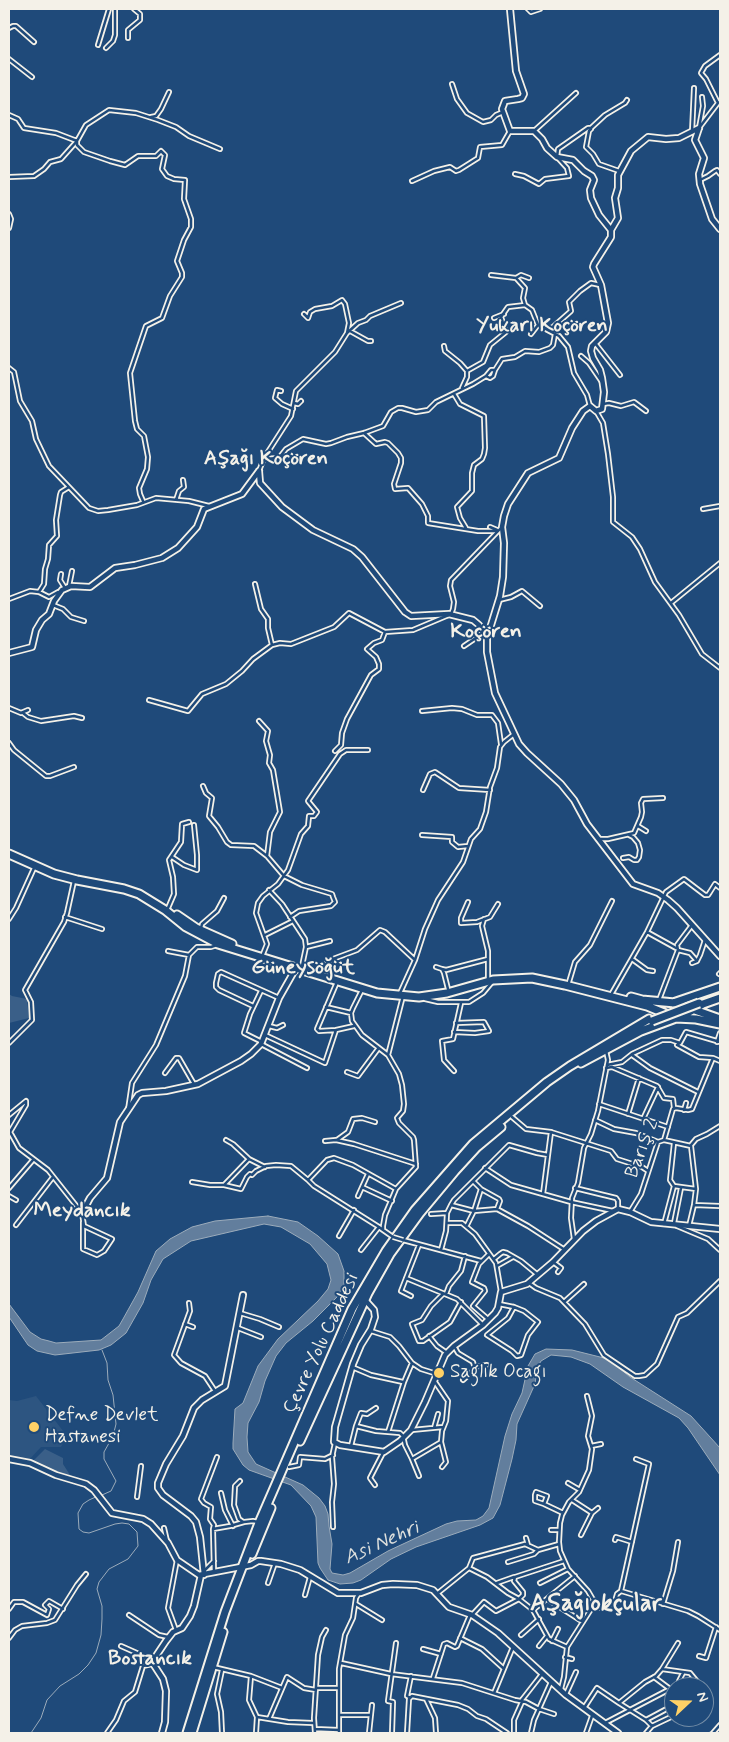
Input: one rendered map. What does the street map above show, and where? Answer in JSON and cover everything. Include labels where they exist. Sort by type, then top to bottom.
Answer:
[{"type":"highway","points":[[9,850],[65,873],[136,889],[150,896],[200,930],[229,943],[377,993],[427,993],[508,975],[528,975],[569,982],[642,1000],[675,1003],[720,1019]]},
{"type":"highway","points":[[9,854],[54,874],[109,885],[139,894],[165,910],[186,927],[218,944],[316,970],[373,988],[419,997],[446,993],[490,979],[519,978],[548,981],[641,1005],[676,1018],[696,1019]]},
{"type":"highway","points":[[580,1062],[606,1051],[641,1031],[675,1003],[720,989]]},
{"type":"highway","name":"Çevre Yolu Caddesi","points":[[696,1002],[720,989]]},
{"type":"highway","points":[[676,1018],[720,996]]},
{"type":"highway","name":"Çevre Yolu Caddesi","points":[[286,1470],[352,1309],[386,1251],[415,1210],[473,1144],[547,1082],[648,1020],[696,1002],[720,996]]},
{"type":"highway","points":[[641,1005],[647,1011],[648,1020],[665,1013],[720,1024]]},
{"type":"highway","points":[[684,1006],[686,1011],[684,1015]]},
{"type":"highway","name":"Çevre Yolu Caddesi","points":[[186,1733],[238,1576],[245,1565],[272,1500],[365,1300],[390,1254],[440,1188],[478,1147],[580,1062]]},
{"type":"highway","points":[[352,1309],[360,1290],[393,1236],[423,1196],[444,1176]]},
{"type":"highway","points":[[365,1300],[440,1188]]},
{"type":"highway","name":"Çevre Yolu Caddesi","points":[[192,1733],[228,1614],[260,1523],[272,1500]]},
{"type":"street","points":[[98,45],[109,9]]},
{"type":"street","points":[[106,48],[113,41],[115,9]]},
{"type":"street","points":[[128,38],[128,30],[140,20],[140,14],[134,9]]},
{"type":"street","points":[[510,9],[516,72],[524,94],[522,98],[505,101],[503,112],[510,131]]},
{"type":"street","points":[[528,9],[531,12],[540,9]]},
{"type":"street","points":[[9,28],[16,26],[34,42]]},
{"type":"street","points":[[596,411],[602,409],[604,392],[600,370],[591,351],[594,343],[608,329],[601,285],[594,270],[594,264],[611,237],[611,230],[618,218],[615,198],[620,172],[631,151],[648,137],[679,138],[699,128],[719,102],[702,73],[705,66],[720,55]]},
{"type":"street","points":[[9,59],[32,77]]},
{"type":"street","points":[[452,84],[457,99],[467,113],[483,122],[491,120],[503,112]]},
{"type":"street","points":[[692,132],[694,88]]},
{"type":"street","points":[[150,118],[156,116],[169,92]]},
{"type":"street","points":[[510,131],[534,131],[576,93]]},
{"type":"street","points":[[702,97],[703,106],[695,140],[704,158],[699,174],[712,219],[720,229]]},
{"type":"street","points":[[620,172],[599,164],[586,147],[591,128],[605,115],[627,100]]},
{"type":"street","points":[[143,501],[139,488],[147,469],[148,457],[144,436],[137,429],[135,421],[130,373],[146,326],[162,318],[170,296],[182,278],[177,261],[191,228],[192,219],[184,199],[184,180],[167,176],[162,169],[165,155],[161,151],[156,156],[138,156],[126,165],[110,162],[84,152],[76,146],[86,125],[109,110],[136,113],[176,127],[189,136],[220,149]]},
{"type":"street","points":[[9,115],[18,119],[24,128],[56,133],[78,141]]},
{"type":"street","points":[[557,157],[558,149],[588,128],[591,128]]},
{"type":"street","points":[[412,180],[450,167],[456,171],[459,170],[478,158],[480,147],[502,144],[510,131]]},
{"type":"street","points":[[515,174],[524,176],[539,184],[545,179],[569,176],[565,164],[547,148],[534,131]]},
{"type":"street","points":[[9,177],[34,176],[50,162],[61,159],[78,141]]},
{"type":"street","points":[[557,157],[573,160],[592,176],[594,180],[590,190],[590,198],[599,215],[611,230]]},
{"type":"street","points":[[700,180],[717,170],[720,174]]},
{"type":"street","points":[[9,214],[11,219],[9,228]]},
{"type":"street","points":[[491,275],[516,278],[521,275],[530,278]]},
{"type":"street","points":[[516,278],[525,288],[525,305]]},
{"type":"street","points":[[538,325],[549,329],[553,327],[571,312],[569,302],[580,291],[591,283],[601,285]]},
{"type":"street","points":[[304,314],[308,318],[310,312],[315,309],[332,306],[342,300],[345,304],[349,332]]},
{"type":"street","points":[[9,599],[30,591],[39,592],[49,597],[65,589],[90,587],[115,568],[162,558],[178,548],[197,527],[204,509],[242,494],[259,471],[263,459],[291,416],[296,391],[335,352],[349,332],[358,323],[370,316],[402,303]]},
{"type":"street","points":[[467,371],[483,362],[490,345],[506,332],[501,317],[508,307],[525,305],[532,310],[538,325],[559,336],[568,347],[574,373],[587,396],[590,406],[596,411],[603,423],[613,490],[613,522],[632,537],[640,549],[654,582],[679,615],[702,654],[720,668]]},
{"type":"street","points":[[494,318],[504,314]]},
{"type":"street","points":[[531,334],[538,325]]},
{"type":"street","points":[[349,332],[371,341]]},
{"type":"street","points":[[263,459],[278,458],[286,449],[303,439],[326,444],[347,436],[364,434],[383,426],[391,412],[398,408],[416,412],[428,410],[449,395],[486,376],[490,378],[493,376],[502,359],[516,357],[525,351],[539,352],[550,348],[553,345],[555,334]]},
{"type":"street","points":[[594,343],[620,375]]},
{"type":"street","points":[[444,346],[446,351],[467,371],[467,377],[460,391]]},
{"type":"street","points":[[581,356],[589,363],[603,384]]},
{"type":"street","points":[[9,368],[14,372],[20,401],[32,421],[36,439],[49,466],[86,506],[98,511],[137,504],[156,498],[189,501],[209,506]]},
{"type":"street","points":[[281,391],[277,390],[275,398],[293,409]]},
{"type":"street","points":[[454,394],[460,404],[484,416],[484,454],[482,459],[474,465],[472,491],[457,507],[460,518],[466,528]]},
{"type":"street","points":[[294,403],[298,404],[301,401]]},
{"type":"street","points":[[603,404],[609,403],[621,406],[634,402],[646,411]]},
{"type":"street","points":[[149,700],[188,711],[202,694],[226,684],[253,659],[272,646],[280,643],[291,644],[334,627],[350,613],[385,632],[413,630],[451,614],[454,602],[450,586],[452,580],[499,530],[508,504],[528,473],[560,458],[578,417],[590,406]]},
{"type":"street","points":[[364,434],[376,444],[388,443],[398,453],[401,463],[394,484],[395,489],[408,488],[422,504],[428,516],[428,523],[483,532],[499,530]]},
{"type":"street","points":[[259,471],[260,483],[282,507],[313,530],[353,548],[405,612],[411,616],[421,617],[451,614],[473,620],[487,638]]},
{"type":"street","points":[[176,500],[179,491],[184,487],[183,480]]},
{"type":"street","points":[[39,592],[44,584],[44,569],[48,559],[49,545],[57,536],[56,520],[60,495],[69,487]]},
{"type":"street","points":[[703,509],[720,506]]},
{"type":"street","points":[[490,527],[499,530]]},
{"type":"street","points":[[499,530],[504,564],[499,600],[487,638],[487,652],[495,693],[514,734],[526,753],[561,784],[574,800],[582,817],[633,884],[658,893],[677,908],[720,956]]},
{"type":"street","points":[[671,604],[720,563]]},
{"type":"street","points":[[9,653],[32,647],[36,630],[42,620],[50,614],[53,605],[65,589],[72,571]]},
{"type":"street","points":[[61,574],[60,580],[65,589]]},
{"type":"street","points":[[254,584],[261,609],[268,619],[272,646]]},
{"type":"street","points":[[499,600],[511,597],[522,591],[540,606]]},
{"type":"street","points":[[53,605],[63,609],[71,618],[84,621]]},
{"type":"street","points":[[336,751],[342,745],[342,733],[347,719],[371,675],[379,669],[376,656],[367,649],[374,643],[382,640],[385,632]]},
{"type":"street","points":[[464,646],[483,632]]},
{"type":"street","points":[[9,708],[41,722],[74,716],[82,718]]},
{"type":"street","points":[[388,1055],[402,994],[424,929],[438,900],[463,862],[471,839],[480,829],[496,772],[501,745],[498,723],[492,716],[477,715],[462,709],[452,708],[422,710]]},
{"type":"street","points":[[23,713],[28,710]]},
{"type":"street","points":[[259,721],[268,732],[266,742],[270,756],[269,763],[273,770],[280,812],[270,832],[267,856]]},
{"type":"street","points":[[501,745],[514,734]]},
{"type":"street","points":[[9,743],[14,750],[46,776],[74,766]]},
{"type":"street","points":[[263,954],[267,944],[256,913],[258,903],[269,890],[278,884],[288,870],[302,834],[308,826],[309,816],[314,816],[317,812],[308,801],[340,754],[346,750],[368,750]]},
{"type":"street","points":[[423,790],[430,774],[435,772],[459,788],[490,790]]},
{"type":"street","points":[[203,786],[212,798],[209,816],[218,827],[226,842],[230,845],[254,846],[267,856],[284,876],[302,885],[332,894],[335,902],[331,906],[299,911],[290,917]]},
{"type":"street","points":[[599,839],[608,839],[634,833],[642,812],[641,803],[643,799],[663,798]]},
{"type":"street","points":[[168,908],[174,894],[173,877],[169,861],[181,842],[182,824],[189,822]]},
{"type":"street","points":[[172,857],[184,865],[197,870],[194,825]]},
{"type":"street","points":[[638,826],[646,831]]},
{"type":"street","points":[[422,835],[452,837],[452,842],[458,847],[468,846]]},
{"type":"street","points":[[623,858],[630,857],[637,860],[639,857],[638,843],[633,837],[627,835]]},
{"type":"street","points":[[9,919],[35,866]]},
{"type":"street","points":[[9,1043],[32,1020],[31,1002],[25,990],[66,917],[74,879]]},
{"type":"street","points":[[612,993],[647,932],[666,892],[684,879],[705,895],[708,895],[715,884],[720,888]]},
{"type":"street","points":[[82,1213],[90,1198],[107,1178],[120,1122],[138,1095],[198,1084],[241,1061],[260,1044],[279,998],[299,967],[306,947],[304,939],[293,921],[269,890]]},
{"type":"street","points":[[200,930],[202,924],[217,911],[224,898]]},
{"type":"street","points":[[569,982],[575,962],[590,945],[612,901]]},
{"type":"street","points":[[468,902],[461,918],[461,923],[490,917],[498,904]]},
{"type":"street","points":[[66,917],[102,929]]},
{"type":"street","points":[[419,997],[431,1001],[461,1003],[475,1000],[491,986],[482,926],[484,919]]},
{"type":"street","points":[[264,935],[293,921]]},
{"type":"street","points":[[658,1001],[677,949],[692,925]]},
{"type":"street","points":[[316,970],[333,959],[357,950],[380,930],[385,932],[415,960]]},
{"type":"street","points":[[647,932],[677,949],[690,953],[697,961]]},
{"type":"street","points":[[692,963],[697,961],[705,940]]},
{"type":"street","points":[[306,947],[330,941]]},
{"type":"street","points":[[128,1111],[132,1083],[156,1045],[185,976],[190,955],[198,947],[211,947],[218,944]]},
{"type":"street","points":[[168,951],[190,955]]},
{"type":"street","points":[[436,967],[446,970],[488,959]]},
{"type":"street","points":[[632,959],[647,970],[653,970]]},
{"type":"street","points":[[442,969],[448,989]]},
{"type":"street","points":[[253,1006],[219,990],[216,983],[218,974],[221,972],[279,998]]},
{"type":"street","points":[[337,981],[317,1029],[319,1031],[336,1030],[354,1026]]},
{"type":"street","points":[[362,989],[351,1013],[354,1026],[378,1049],[388,1055],[400,1077],[404,1104],[403,1112],[397,1118],[399,1123],[413,1137],[416,1164],[415,1170],[396,1189],[385,1215],[383,1230]]},
{"type":"street","points":[[261,991],[253,1006],[244,1033],[260,1041],[260,1044],[307,1068]]},
{"type":"street","points":[[454,1071],[444,1060],[442,1041],[453,1039],[461,1003]]},
{"type":"street","points":[[326,1007],[351,1013]]},
{"type":"street","points":[[454,1032],[475,1033],[489,1031],[484,1022],[456,1024]]},
{"type":"street","points":[[269,1026],[277,1028],[283,1025]]},
{"type":"street","points":[[265,1035],[325,1063],[336,1030]]},
{"type":"street","points":[[720,1033],[719,1042],[686,1032],[677,1045],[699,1057],[720,1059]]},
{"type":"street","points":[[607,1067],[622,1062],[632,1054],[662,1040],[680,1043]]},
{"type":"street","points":[[347,1072],[358,1076],[378,1049]]},
{"type":"street","points":[[575,1240],[572,1229],[571,1202],[579,1176],[584,1148],[588,1143],[599,1104],[608,1060],[606,1051]]},
{"type":"street","points":[[632,1054],[650,1068],[698,1092]]},
{"type":"street","points":[[165,1073],[176,1058],[179,1058],[194,1084]]},
{"type":"street","name":"Barış 2","points":[[630,1212],[641,1194],[658,1142],[664,1140],[674,1108],[692,1109],[713,1058]]},
{"type":"street","points":[[607,1067],[658,1087],[664,1098],[673,1099],[674,1108]]},
{"type":"street","points":[[628,1114],[638,1078]]},
{"type":"street","points":[[643,1119],[658,1087]]},
{"type":"street","points":[[9,1115],[26,1101],[26,1105],[9,1131],[19,1148],[48,1170],[82,1213],[83,1249],[97,1255],[104,1251],[112,1239],[84,1226],[83,1222]]},
{"type":"street","points":[[684,1110],[686,1103]]},
{"type":"street","points":[[599,1104],[668,1127]]},
{"type":"street","points":[[512,1117],[526,1129],[551,1132],[588,1143],[611,1151],[617,1159],[642,1167],[648,1171]]},
{"type":"street","points":[[336,1140],[348,1132],[353,1119],[362,1118],[375,1122]]},
{"type":"street","points":[[595,1120],[614,1129],[636,1133],[658,1142]]},
{"type":"street","points":[[689,1226],[696,1190],[691,1145],[696,1139],[720,1126]]},
{"type":"street","points":[[542,1194],[551,1132]]},
{"type":"street","points":[[226,1140],[249,1159],[265,1167]]},
{"type":"street","points":[[325,1141],[336,1140],[368,1148],[416,1164]]},
{"type":"street","points":[[664,1140],[691,1145]]},
{"type":"street","points":[[674,1143],[670,1180],[674,1186],[696,1190]]},
{"type":"street","points":[[441,1250],[447,1212],[454,1200],[509,1145],[548,1155]]},
{"type":"street","points":[[308,1180],[331,1158],[353,1165],[396,1189]]},
{"type":"street","points":[[224,1185],[249,1159]]},
{"type":"street","points":[[9,1188],[33,1160]]},
{"type":"street","points":[[192,1182],[224,1185],[241,1189],[246,1177],[265,1167],[291,1166],[314,1186],[393,1236],[419,1245],[481,1261]]},
{"type":"street","points":[[485,1168],[510,1185],[571,1202],[630,1212],[651,1222],[720,1229]]},
{"type":"street","points":[[358,1196],[368,1174]]},
{"type":"street","points":[[16,1225],[53,1177]]},
{"type":"street","points":[[474,1181],[481,1189],[499,1199],[500,1202],[497,1209]]},
{"type":"street","points":[[362,1186],[392,1201]]},
{"type":"street","points":[[664,1224],[674,1186]]},
{"type":"street","points":[[501,1292],[529,1283],[566,1251],[596,1221],[616,1210],[618,1201],[616,1198],[575,1188]]},
{"type":"street","points":[[673,1225],[681,1188]]},
{"type":"street","points":[[466,1225],[474,1211],[481,1189]]},
{"type":"street","points":[[9,1196],[16,1200]]},
{"type":"street","points":[[451,1205],[474,1211],[497,1209],[528,1226],[566,1251]]},
{"type":"street","points":[[694,1206],[720,1206]]},
{"type":"street","points":[[340,1236],[354,1210]]},
{"type":"street","points":[[431,1214],[447,1212]]},
{"type":"street","points":[[374,1485],[370,1478],[384,1452],[411,1430],[447,1353],[483,1325],[499,1304],[501,1292],[497,1266],[493,1259],[466,1225],[458,1222],[446,1223]]},
{"type":"street","points":[[673,1225],[708,1239],[720,1250]]},
{"type":"street","points":[[361,1250],[379,1227]]},
{"type":"street","points":[[411,1296],[401,1291],[419,1245]]},
{"type":"street","points":[[493,1259],[503,1252],[521,1261],[538,1275]]},
{"type":"street","points":[[470,1310],[485,1291],[484,1288],[472,1282],[481,1261],[489,1254]]},
{"type":"street","points":[[461,1302],[450,1322],[423,1341],[419,1340],[412,1324],[422,1320],[431,1306],[445,1294],[461,1271],[464,1256]]},
{"type":"street","points":[[497,1266],[513,1257]]},
{"type":"street","points":[[553,1262],[561,1268],[558,1272]]},
{"type":"street","points":[[406,1278],[461,1302],[483,1325]]},
{"type":"street","points":[[529,1283],[560,1298],[585,1324],[604,1355],[635,1376],[642,1376],[657,1364],[678,1317],[687,1313],[720,1282]]},
{"type":"street","points":[[564,1302],[584,1284]]},
{"type":"street","points":[[107,1733],[118,1717],[124,1701],[136,1692],[143,1666],[152,1663],[170,1637],[183,1626],[193,1609],[203,1574],[200,1536],[196,1522],[163,1495],[158,1488],[158,1483],[160,1475],[183,1436],[194,1408],[202,1400],[224,1388],[226,1384],[243,1295]]},
{"type":"street","points":[[333,1527],[332,1455],[335,1443],[335,1427],[352,1367],[374,1321],[374,1312],[365,1300]]},
{"type":"street","points":[[189,1303],[190,1308],[174,1356],[181,1363],[205,1376],[216,1393]]},
{"type":"street","points":[[499,1304],[514,1307],[524,1311],[538,1322],[528,1335],[521,1354],[517,1356],[486,1336],[508,1318],[514,1307]]},
{"type":"street","points":[[473,1306],[488,1319]]},
{"type":"street","points":[[240,1313],[279,1327]]},
{"type":"street","points":[[185,1324],[193,1328]]},
{"type":"street","points":[[238,1328],[262,1337]]},
{"type":"street","points":[[369,1330],[390,1337],[412,1363],[421,1369],[437,1374]]},
{"type":"street","points":[[429,1336],[437,1346],[447,1353]]},
{"type":"street","points":[[454,1346],[458,1353],[473,1362],[475,1369],[462,1380]]},
{"type":"street","points":[[388,1432],[412,1363]]},
{"type":"street","points":[[474,1366],[487,1365]]},
{"type":"street","points":[[352,1367],[371,1375],[404,1382]]},
{"type":"street","points":[[434,1380],[448,1401],[441,1442],[446,1462],[442,1467]]},
{"type":"street","points":[[394,1396],[400,1396]]},
{"type":"street","points":[[587,1396],[592,1416],[588,1436],[592,1449],[589,1470],[580,1490],[563,1513],[559,1530],[559,1544],[568,1569],[588,1591],[595,1605],[600,1608],[607,1608],[614,1604],[617,1594],[621,1591],[650,1464],[636,1459]]},
{"type":"street","points":[[350,1446],[360,1414],[367,1414],[376,1408]]},
{"type":"street","points":[[434,1428],[438,1414]]},
{"type":"street","points":[[356,1426],[403,1436]]},
{"type":"street","points":[[411,1430],[443,1427]]},
{"type":"street","points":[[403,1436],[419,1476]]},
{"type":"street","points":[[412,1459],[441,1442]]},
{"type":"street","points":[[335,1443],[384,1452]]},
{"type":"street","points":[[590,1446],[601,1444]]},
{"type":"street","points":[[286,1470],[299,1465],[300,1457],[325,1458],[332,1455]]},
{"type":"street","points":[[214,1572],[214,1525],[210,1519],[211,1507],[201,1499],[217,1457]]},
{"type":"street","points":[[9,1459],[26,1462],[56,1475],[83,1482],[92,1488],[112,1513],[146,1521],[167,1541]]},
{"type":"street","points":[[137,1497],[141,1466]]},
{"type":"street","points":[[240,1481],[235,1486],[234,1505],[238,1519],[243,1522]]},
{"type":"street","points":[[568,1483],[580,1490]]},
{"type":"street","points":[[544,1504],[547,1496],[538,1492],[535,1493],[535,1501],[563,1513]]},
{"type":"street","points":[[221,1493],[224,1510],[233,1526]]},
{"type":"street","points":[[572,1500],[592,1513]]},
{"type":"street","points":[[581,1535],[592,1513],[598,1508]]},
{"type":"street","points":[[214,1529],[233,1526],[243,1522],[253,1521],[260,1523]]},
{"type":"street","points":[[164,1528],[167,1541],[177,1560],[203,1574],[258,1561],[296,1568],[338,1593],[359,1593],[382,1585],[396,1584],[421,1586],[438,1593],[449,1606],[471,1615],[495,1630],[560,1691],[618,1733]]},
{"type":"street","points":[[550,1530],[559,1530]]},
{"type":"street","points":[[614,1540],[616,1537],[632,1542]]},
{"type":"street","points":[[526,1538],[528,1545]]},
{"type":"street","points":[[663,1604],[673,1571],[678,1542]]},
{"type":"street","points":[[508,1562],[559,1544]]},
{"type":"street","points":[[438,1593],[469,1568],[473,1558],[519,1545],[528,1545],[538,1550]]},
{"type":"street","points":[[176,1630],[168,1608],[177,1560]]},
{"type":"street","points":[[203,1574],[214,1560]]},
{"type":"street","points":[[497,1584],[564,1561]]},
{"type":"street","points":[[268,1583],[275,1563]]},
{"type":"street","points":[[231,1568],[237,1571],[238,1576]]},
{"type":"street","points":[[469,1568],[487,1576],[533,1610],[547,1636],[567,1647]]},
{"type":"street","points":[[540,1583],[568,1569]]},
{"type":"street","points":[[9,1638],[15,1630],[22,1626],[54,1621],[86,1574]]},
{"type":"street","points":[[533,1610],[575,1576]]},
{"type":"street","points":[[305,1595],[310,1577]]},
{"type":"street","points":[[433,1678],[444,1644],[447,1643],[455,1647],[471,1615],[484,1602],[496,1612],[519,1599],[524,1594],[520,1586],[514,1581],[515,1577]]},
{"type":"street","points":[[621,1591],[692,1613],[720,1630]]},
{"type":"street","points":[[315,1729],[339,1732],[339,1688],[345,1635],[353,1618],[359,1593]]},
{"type":"street","points":[[547,1599],[583,1622]]},
{"type":"street","points":[[9,1609],[14,1602],[23,1602],[47,1615],[49,1609],[45,1606],[49,1601],[62,1609]]},
{"type":"street","points":[[356,1604],[382,1620]]},
{"type":"street","points":[[560,1691],[564,1677],[567,1647],[595,1605]]},
{"type":"street","points":[[129,1615],[158,1635],[170,1637]]},
{"type":"street","points":[[521,1635],[538,1619]]},
{"type":"street","points":[[699,1656],[706,1658],[716,1626]]},
{"type":"street","points":[[552,1640],[558,1628]]},
{"type":"street","points":[[315,1733],[314,1723],[320,1646],[326,1630]]},
{"type":"street","points":[[539,1646],[547,1636]]},
{"type":"street","points":[[460,1638],[482,1649],[503,1668]]},
{"type":"street","points":[[392,1733],[393,1702],[388,1701],[396,1643]]},
{"type":"street","points":[[619,1703],[662,1669],[678,1643]]},
{"type":"street","points":[[121,1646],[139,1654],[152,1663],[163,1679],[166,1691],[165,1722],[162,1733]]},
{"type":"street","points":[[494,1693],[513,1646]]},
{"type":"street","points":[[423,1649],[441,1654]]},
{"type":"street","points":[[565,1657],[572,1659]]},
{"type":"street","points":[[341,1663],[391,1674],[462,1683],[526,1702],[554,1714]]},
{"type":"street","points":[[213,1667],[250,1676],[282,1688]]},
{"type":"street","points":[[662,1669],[690,1673],[693,1677]]},
{"type":"street","points":[[222,1670],[217,1694],[221,1712],[222,1733]]},
{"type":"street","points":[[566,1696],[576,1672]]},
{"type":"street","points":[[681,1677],[683,1673]]},
{"type":"street","points":[[514,1733],[514,1720],[521,1701],[542,1674]]},
{"type":"street","points":[[250,1676],[249,1700],[257,1716],[256,1733]]},
{"type":"street","points":[[407,1733],[410,1697],[407,1696],[411,1676]]},
{"type":"street","points":[[269,1719],[286,1677],[304,1688],[339,1688]]},
{"type":"street","points":[[654,1677],[664,1684]]},
{"type":"street","points":[[531,1733],[534,1720],[551,1682]]},
{"type":"street","points":[[583,1709],[597,1688],[652,1726]]},
{"type":"street","points":[[604,1724],[664,1692]]},
{"type":"street","points":[[410,1697],[458,1705],[507,1733]]},
{"type":"street","points":[[426,1699],[435,1718],[436,1733]]},
{"type":"street","points":[[369,1733],[372,1705]]},
{"type":"street","points":[[647,1722],[664,1711]]},
{"type":"street","points":[[340,1715],[371,1715]]},
{"type":"street","points":[[257,1716],[288,1722],[314,1723]]},
{"type":"street","points":[[586,1733],[592,1716]]},
{"type":"street","points":[[646,1732],[652,1726],[664,1720]]},
{"type":"street","points":[[646,1732],[647,1722]]},
{"type":"street","points":[[713,1733],[720,1725]]},
{"type":"shaded area","points":[[9,994],[27,999],[29,1018],[9,1023]]},
{"type":"shaded area","points":[[268,1216],[298,1222],[318,1236],[338,1254],[344,1271],[344,1285],[337,1297],[313,1321],[286,1343],[276,1356],[265,1381],[259,1402],[248,1423],[247,1437],[248,1452],[256,1464],[303,1485],[319,1498],[325,1506],[328,1514],[332,1544],[330,1569],[332,1573],[343,1575],[350,1573],[388,1551],[446,1524],[457,1521],[476,1520],[483,1516],[489,1508],[505,1436],[512,1414],[522,1393],[528,1366],[535,1354],[546,1349],[572,1350],[608,1359],[630,1377],[691,1416],[720,1448],[720,1475],[679,1418],[623,1387],[590,1364],[571,1357],[551,1355],[541,1361],[537,1368],[535,1384],[517,1424],[512,1459],[500,1505],[493,1518],[480,1525],[416,1547],[391,1559],[361,1580],[340,1584],[328,1580],[318,1563],[316,1517],[311,1506],[291,1485],[249,1470],[243,1465],[233,1449],[235,1409],[243,1403],[258,1366],[278,1339],[328,1289],[331,1280],[327,1264],[310,1244],[281,1227],[264,1224],[191,1241],[163,1259],[151,1280],[143,1303],[126,1333],[111,1345],[99,1350],[55,1355],[37,1351],[28,1345],[9,1317],[9,1304],[30,1332],[41,1339],[56,1343],[101,1340],[119,1326],[138,1292],[156,1251],[170,1239],[192,1227],[215,1221]]},
{"type":"shaded area","name":"Defne Devlet Hastanesi","points":[[36,1396],[67,1436],[61,1447],[41,1447],[29,1460],[9,1456],[9,1400],[17,1401]]},
{"type":"shaded area","points":[[45,1449],[63,1458],[63,1464],[70,1475],[32,1462]]},
{"type":"waterway","points":[[102,1350],[107,1363],[116,1424],[113,1436],[104,1452],[104,1459],[116,1481],[111,1491],[102,1495]]},
{"type":"waterway","points":[[31,1733],[41,1718],[47,1700],[60,1686],[79,1674],[96,1653],[101,1635],[102,1619],[102,1606],[97,1589],[99,1582],[109,1569],[128,1559],[138,1546],[137,1532],[129,1524],[115,1524],[89,1533],[79,1529],[78,1513],[83,1504],[98,1496]]},
{"type":"waterway","points":[[707,1733],[714,1731]]},
{"type":"waterway","points":[[665,1733],[679,1733]]},
{"type":"place","name":"Saglık Ocagı","points":[[439,1373]]},
{"type":"place","name":"Defne Devlet Hastanesi","points":[[34,1427]]},
{"type":"district","name":"Yukarı Koçören","points":[[542,327]]},
{"type":"district","name":"Aşağı Koçören","points":[[266,460]]},
{"type":"district","name":"Koçören","points":[[486,633]]},
{"type":"district","name":"Güneysöğüt","points":[[303,969]]},
{"type":"district","name":"Meydancık","points":[[82,1212]]},
{"type":"district","name":"Aşağıokçular","points":[[596,1605]]},
{"type":"district","name":"Bostancık","points":[[150,1660]]},
{"type":"water label","name":"Asi Nehri","points":[[382,1544]]}]
